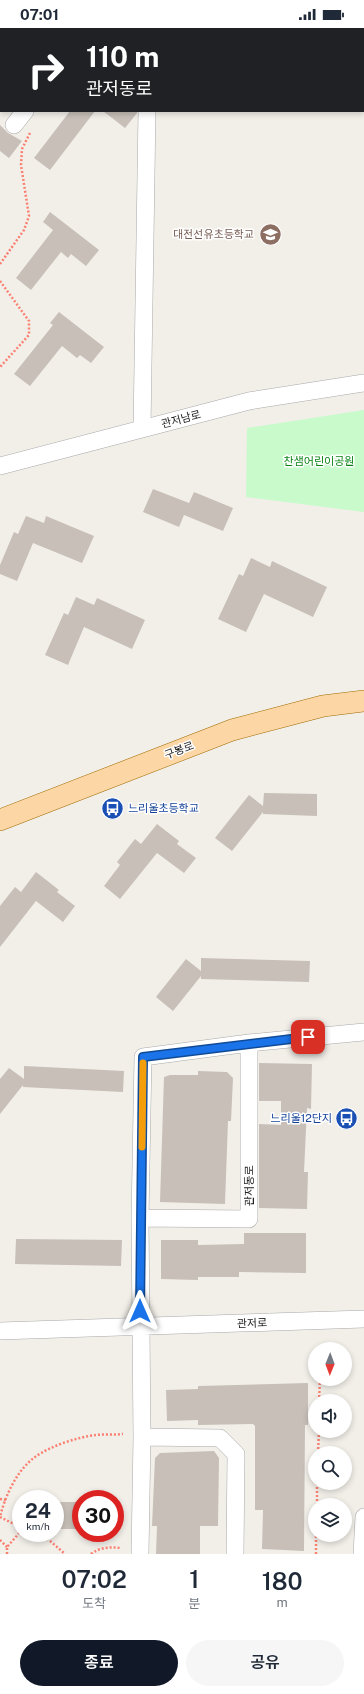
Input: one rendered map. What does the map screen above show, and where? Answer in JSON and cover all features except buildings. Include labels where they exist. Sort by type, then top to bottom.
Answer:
[{"type":"main road","name":"구봉로","points":[[0,820],[232,730],[323,706],[364,701]]},
{"type":"street","points":[[14,125],[24,112]]},
{"type":"street","points":[[142,429],[147,112]]},
{"type":"street","name":"관저남로","points":[[0,466],[249,401],[364,383]]},
{"type":"street","points":[[140,1554],[142,1437],[140,1218],[143,1057],[249,1043],[364,1032]]},
{"type":"street","name":"관저동로","points":[[140,1218],[249,1219],[249,1043]]},
{"type":"street","name":"관저로","points":[[0,1331],[364,1319]]},
{"type":"street","points":[[142,1437],[220,1438],[236,1454],[235,1554]]},
{"type":"street","points":[[362,1554],[364,1517]]},
{"type":"path","points":[[0,264],[24,230],[29,216],[22,165],[22,149],[31,129]]},
{"type":"path","points":[[0,281],[29,321],[29,335],[0,367]]},
{"type":"path","points":[[7,1554],[7,1547],[21,1531],[16,1525],[0,1517],[17,1475],[35,1456],[76,1439],[96,1435],[124,1434]]},
{"type":"path","points":[[0,1499],[6,1500]]},
{"type":"path","points":[[0,1540],[7,1547]]},
{"type":"path","points":[[51,1542],[63,1553]]},
{"type":"path","points":[[316,1542],[316,1554]]},
{"type":"path","points":[[92,1554],[104,1548],[121,1548]]},
{"type":"green space","name":"찬샘어린이공원","points":[[364,410],[364,512],[246,497],[247,428]]},
{"type":"slow traffic","points":[[142,1147],[143,1063]]},
{"type":"place","name":"대전선유초등학교","points":[[270,234]]},
{"type":"place","name":"느리울초등학교","points":[[112,808]]},
{"type":"place","name":"느리울12단지","points":[[347,1118]]},
{"type":"route","points":[[140,1311],[143,1057],[308,1037]]}]
